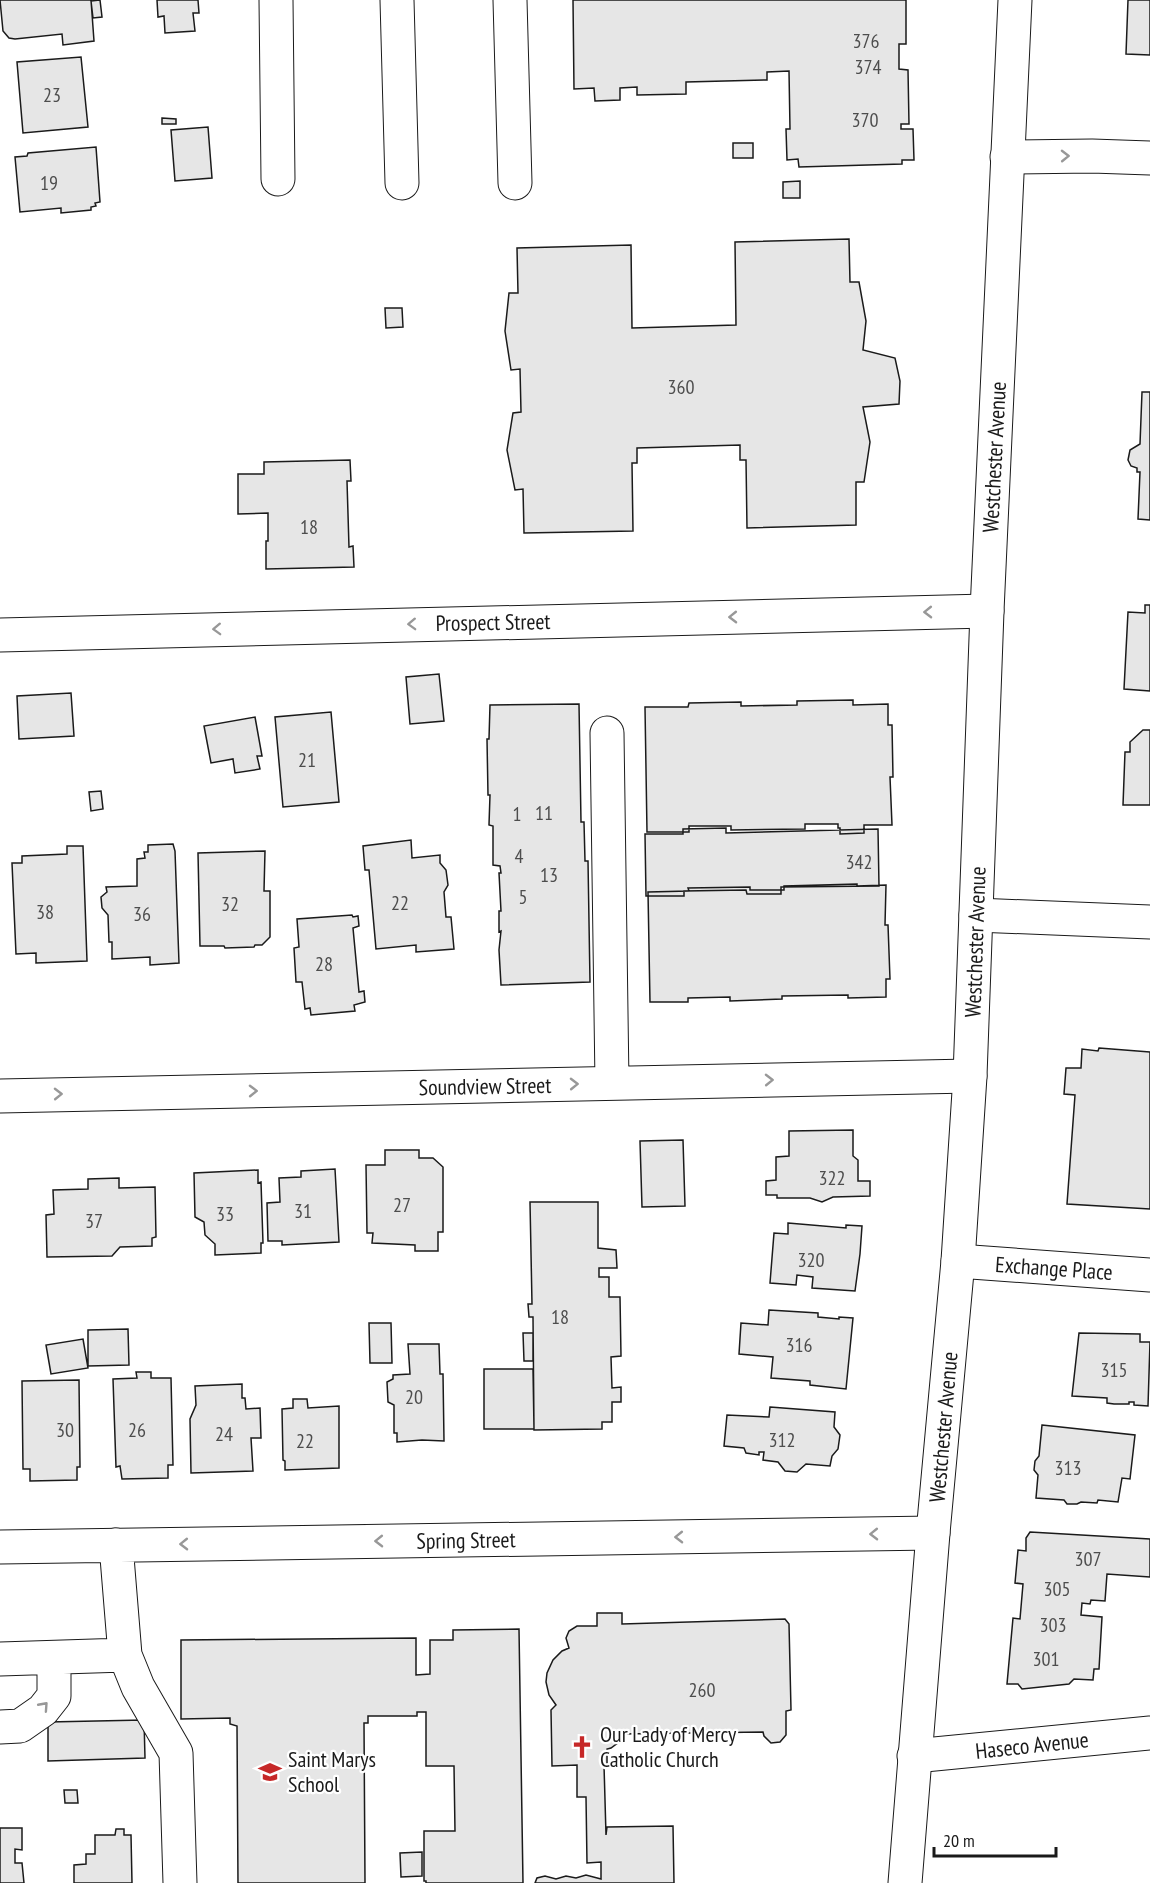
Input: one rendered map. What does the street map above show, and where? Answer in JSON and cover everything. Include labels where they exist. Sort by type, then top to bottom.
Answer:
[{"type":"street","points":[[276,0],[278,179]]},
{"type":"street","points":[[397,0],[402,183]]},
{"type":"street","points":[[510,0],[515,183]]},
{"type":"street","name":"Westchester Avenue","points":[[905,1883],[933,1533],[958,1261],[970,1076],[987,611],[1015,0]]},
{"type":"street","points":[[1007,157],[1150,158]]},
{"type":"street","name":"Prospect Street","points":[[0,635],[987,611]]},
{"type":"street","points":[[607,733],[612,1083]]},
{"type":"street","points":[[976,915],[1150,921]]},
{"type":"street","name":"Soundview Street","points":[[0,1096],[970,1076]]},
{"type":"street","name":"Exchange Place","points":[[958,1261],[1150,1275]]},
{"type":"street","name":"Spring Street","points":[[0,1547],[933,1533]]},
{"type":"street","points":[[116,1545],[125,1655],[138,1687],[176,1754],[180,1883]]},
{"type":"street","points":[[0,1659],[125,1655]]},
{"type":"street","points":[[0,1727],[20,1726],[43,1710],[54,1696],[54,1658]]},
{"type":"street","name":"Haseco Avenue","points":[[914,1756],[1150,1733]]},
{"type":"building","points":[[0,0],[91,0],[94,41],[63,45],[62,34],[9,38],[3,31]]},
{"type":"building","points":[[100,0],[102,17],[93,18],[91,1]]},
{"type":"building","points":[[157,0],[198,0],[199,13],[193,13],[195,31],[165,33],[164,16],[158,17]]},
{"type":"building","points":[[573,0],[906,0],[906,44],[899,44],[899,69],[908,70],[909,124],[901,124],[901,129],[913,129],[914,160],[902,160],[902,164],[799,167],[798,159],[787,160],[786,129],[790,129],[789,71],[767,72],[767,80],[686,82],[686,94],[637,95],[637,87],[620,88],[620,100],[595,101],[594,88],[574,89]]},
{"type":"building","points":[[1128,0],[1150,0],[1150,55],[1126,54]]},
{"type":"building","points":[[81,57],[88,127],[23,133],[17,62]]},
{"type":"building","points":[[162,118],[176,119],[176,124],[162,124]]},
{"type":"building","points":[[208,127],[212,178],[175,181],[171,130]]},
{"type":"building","points":[[733,143],[753,143],[753,158],[733,158]]},
{"type":"building","points":[[96,147],[100,202],[95,203],[96,206],[91,207],[91,210],[61,213],[61,208],[20,212],[15,157],[27,156],[28,153]]},
{"type":"building","points":[[800,181],[800,198],[783,198],[783,182]]},
{"type":"building","points":[[849,239],[850,282],[859,282],[866,321],[863,350],[895,358],[900,381],[899,404],[863,407],[870,442],[864,482],[856,482],[856,525],[747,528],[746,460],[740,460],[740,445],[637,448],[637,463],[632,463],[633,531],[524,533],[523,489],[515,490],[507,450],[513,413],[521,412],[520,369],[511,370],[505,331],[509,293],[518,293],[517,248],[631,245],[632,328],[736,325],[735,242]]},
{"type":"building","points":[[385,308],[402,308],[403,327],[386,328]]},
{"type":"building","points":[[1142,392],[1150,392],[1150,520],[1138,519],[1140,472],[1131,466],[1128,460],[1130,450],[1140,444]]},
{"type":"building","points":[[350,460],[351,481],[347,481],[349,547],[353,546],[354,567],[266,569],[268,513],[238,514],[238,474],[264,474],[264,462]]},
{"type":"building","points":[[1145,605],[1150,605],[1150,691],[1124,689],[1128,612],[1145,613]]},
{"type":"building","points":[[439,674],[444,721],[410,724],[406,677]]},
{"type":"building","points":[[71,693],[74,736],[19,739],[17,696]]},
{"type":"building","points":[[853,700],[853,705],[888,704],[888,725],[892,725],[893,777],[890,777],[892,825],[864,825],[864,833],[840,834],[838,824],[805,824],[805,829],[731,830],[731,826],[689,826],[689,832],[647,832],[645,707],[688,707],[689,703],[741,702],[741,706],[797,705],[797,701]]},
{"type":"building","points":[[579,704],[581,822],[584,822],[585,861],[588,861],[590,982],[501,985],[499,873],[501,873],[500,866],[493,865],[493,826],[489,825],[487,739],[489,739],[490,705]]},
{"type":"building","points":[[331,712],[339,802],[283,807],[275,717]]},
{"type":"building","points":[[255,717],[262,756],[257,756],[260,769],[235,773],[233,759],[211,763],[204,726]]},
{"type":"building","points":[[1143,730],[1150,730],[1150,805],[1123,805],[1125,752],[1130,752],[1130,742]]},
{"type":"building","points":[[101,791],[103,809],[91,811],[89,792]]},
{"type":"building","points":[[726,828],[726,833],[878,829],[879,886],[781,887],[781,894],[747,894],[746,890],[684,891],[684,896],[646,896],[645,834],[683,834],[683,829]]},
{"type":"building","points":[[411,840],[412,858],[440,855],[440,863],[446,870],[448,885],[444,892],[446,917],[451,917],[454,949],[416,952],[416,945],[376,949],[369,870],[365,870],[363,846]]},
{"type":"building","points":[[173,844],[179,963],[150,965],[150,957],[112,959],[108,915],[102,908],[101,897],[107,892],[106,887],[137,886],[137,859],[145,858],[144,852],[148,852],[148,845]]},
{"type":"building","points":[[67,846],[83,846],[87,961],[36,963],[36,953],[16,954],[12,863],[22,863],[22,856],[67,854]]},
{"type":"building","points":[[265,851],[264,891],[270,891],[270,937],[262,945],[254,947],[200,946],[198,853]]},
{"type":"building","points":[[857,884],[857,886],[886,885],[885,925],[888,925],[890,979],[886,979],[886,997],[782,996],[782,999],[730,1001],[730,997],[688,998],[688,1002],[650,1002],[648,892],[689,891],[688,888],[750,887],[750,890],[784,890],[784,886]]},
{"type":"building","points":[[352,915],[353,917],[358,916],[359,926],[353,928],[359,992],[364,991],[365,1002],[354,1005],[355,1011],[311,1015],[310,1008],[305,1009],[302,982],[296,982],[294,948],[299,947],[297,919]]},
{"type":"building","points":[[1099,1048],[1150,1052],[1150,1209],[1067,1204],[1075,1095],[1064,1094],[1066,1068],[1081,1068],[1082,1049],[1098,1051]]},
{"type":"building","points":[[853,1130],[853,1156],[858,1160],[858,1181],[870,1181],[870,1196],[833,1197],[822,1202],[810,1198],[777,1198],[777,1195],[766,1195],[766,1181],[776,1180],[776,1157],[789,1156],[789,1131]]},
{"type":"building","points":[[683,1140],[685,1206],[642,1207],[640,1141]]},
{"type":"building","points":[[385,1150],[419,1150],[419,1158],[433,1158],[443,1167],[443,1232],[438,1232],[438,1251],[415,1251],[415,1245],[372,1243],[373,1233],[367,1233],[366,1165],[385,1165]]},
{"type":"building","points":[[335,1169],[339,1242],[282,1245],[282,1241],[268,1241],[267,1203],[280,1202],[279,1178],[301,1177],[301,1171]]},
{"type":"building","points":[[258,1170],[258,1183],[261,1182],[263,1243],[261,1243],[261,1253],[215,1255],[215,1244],[205,1235],[204,1222],[195,1217],[194,1173]]},
{"type":"building","points":[[119,1178],[119,1188],[155,1187],[156,1237],[152,1238],[152,1246],[120,1247],[112,1256],[47,1257],[46,1215],[54,1214],[53,1190],[88,1189],[88,1179]]},
{"type":"building","points":[[530,1202],[598,1202],[598,1248],[616,1250],[617,1268],[599,1268],[599,1277],[609,1277],[609,1297],[620,1297],[621,1356],[611,1357],[612,1388],[621,1387],[621,1402],[612,1402],[612,1422],[602,1422],[602,1429],[534,1430],[533,1317],[529,1317],[528,1304],[532,1304]]},
{"type":"building","points":[[788,1223],[846,1228],[846,1225],[862,1226],[855,1291],[812,1288],[813,1277],[797,1275],[796,1285],[770,1283],[774,1233],[788,1234]]},
{"type":"building","points":[[769,1310],[818,1313],[818,1317],[839,1319],[839,1317],[853,1318],[846,1389],[810,1385],[810,1381],[771,1378],[773,1357],[739,1354],[741,1323],[768,1325]]},
{"type":"building","points":[[369,1323],[391,1323],[392,1363],[370,1363]]},
{"type":"building","points":[[128,1329],[129,1365],[88,1366],[88,1330]]},
{"type":"building","points":[[523,1333],[533,1333],[533,1361],[524,1361]]},
{"type":"building","points":[[1079,1333],[1140,1334],[1140,1342],[1150,1342],[1148,1406],[1134,1405],[1134,1402],[1129,1402],[1129,1404],[1107,1403],[1107,1398],[1072,1396]]},
{"type":"building","points":[[83,1339],[88,1368],[51,1374],[46,1345]]},
{"type":"building","points":[[408,1344],[439,1344],[440,1374],[443,1374],[444,1441],[397,1442],[397,1433],[394,1433],[394,1405],[388,1402],[387,1382],[393,1379],[393,1375],[410,1374]]},
{"type":"building","points":[[484,1369],[533,1369],[534,1429],[484,1429]]},
{"type":"building","points":[[136,1372],[151,1372],[151,1378],[171,1378],[173,1465],[168,1465],[168,1478],[122,1479],[120,1466],[116,1467],[113,1379],[137,1378]]},
{"type":"building","points":[[79,1380],[80,1467],[77,1467],[77,1480],[30,1481],[30,1469],[23,1469],[22,1381]]},
{"type":"building","points":[[242,1384],[242,1398],[245,1398],[246,1409],[260,1408],[261,1438],[251,1438],[253,1471],[191,1473],[190,1419],[196,1405],[195,1386]]},
{"type":"building","points":[[293,1399],[307,1399],[308,1408],[339,1406],[339,1468],[285,1470],[282,1409],[293,1408]]},
{"type":"building","points":[[770,1407],[835,1412],[834,1427],[840,1435],[838,1449],[832,1456],[830,1466],[806,1464],[797,1472],[785,1471],[778,1462],[763,1460],[764,1452],[759,1452],[759,1455],[746,1453],[744,1448],[724,1446],[727,1415],[769,1417]]},
{"type":"building","points":[[1042,1425],[1135,1435],[1130,1479],[1122,1478],[1118,1502],[1098,1500],[1097,1503],[1067,1504],[1064,1500],[1036,1498],[1038,1475],[1034,1470],[1035,1461],[1039,1456]]},
{"type":"building","points":[[1030,1532],[1150,1539],[1150,1577],[1107,1574],[1105,1601],[1091,1600],[1090,1604],[1082,1603],[1081,1615],[1102,1617],[1099,1669],[1094,1669],[1093,1680],[1074,1679],[1069,1684],[1022,1689],[1018,1684],[1007,1684],[1013,1618],[1020,1619],[1023,1584],[1015,1583],[1018,1550],[1026,1551],[1026,1538]]},
{"type":"building","name":"Our Lady of Mercy Catholic Church","points":[[597,1613],[622,1613],[622,1624],[785,1619],[789,1624],[791,1710],[786,1711],[786,1735],[780,1742],[771,1743],[763,1732],[621,1734],[619,1742],[607,1749],[607,1765],[604,1765],[606,1835],[607,1827],[673,1826],[674,1883],[535,1883],[537,1878],[545,1876],[556,1879],[586,1875],[601,1879],[601,1862],[587,1863],[586,1797],[577,1797],[577,1765],[552,1766],[551,1710],[556,1705],[549,1695],[546,1682],[553,1660],[569,1648],[566,1638],[569,1631],[577,1626],[597,1626]]},
{"type":"building","points":[[519,1629],[523,1883],[426,1883],[424,1881],[424,1831],[455,1831],[454,1766],[426,1766],[426,1712],[417,1712],[417,1716],[368,1716],[368,1723],[364,1723],[365,1883],[238,1883],[237,1726],[230,1724],[230,1718],[181,1719],[181,1640],[416,1638],[416,1675],[430,1674],[430,1640],[453,1640],[453,1630]]},
{"type":"building","points":[[144,1720],[145,1758],[48,1761],[48,1722]]},
{"type":"building","points":[[64,1790],[77,1790],[78,1803],[65,1803]]},
{"type":"building","points":[[0,1828],[22,1828],[22,1850],[15,1849],[15,1863],[22,1863],[24,1883],[0,1883]]},
{"type":"building","points":[[116,1829],[124,1829],[124,1835],[131,1835],[132,1883],[74,1883],[74,1865],[86,1864],[86,1854],[95,1854],[95,1835],[115,1835]]},
{"type":"building","points":[[422,1852],[422,1876],[401,1877],[400,1853]]},
{"type":"place","name":"Our Lady of Mercy Catholic Church","points":[[582,1747]]},
{"type":"place","name":"Saint Marys School","points":[[270,1772]]}]
